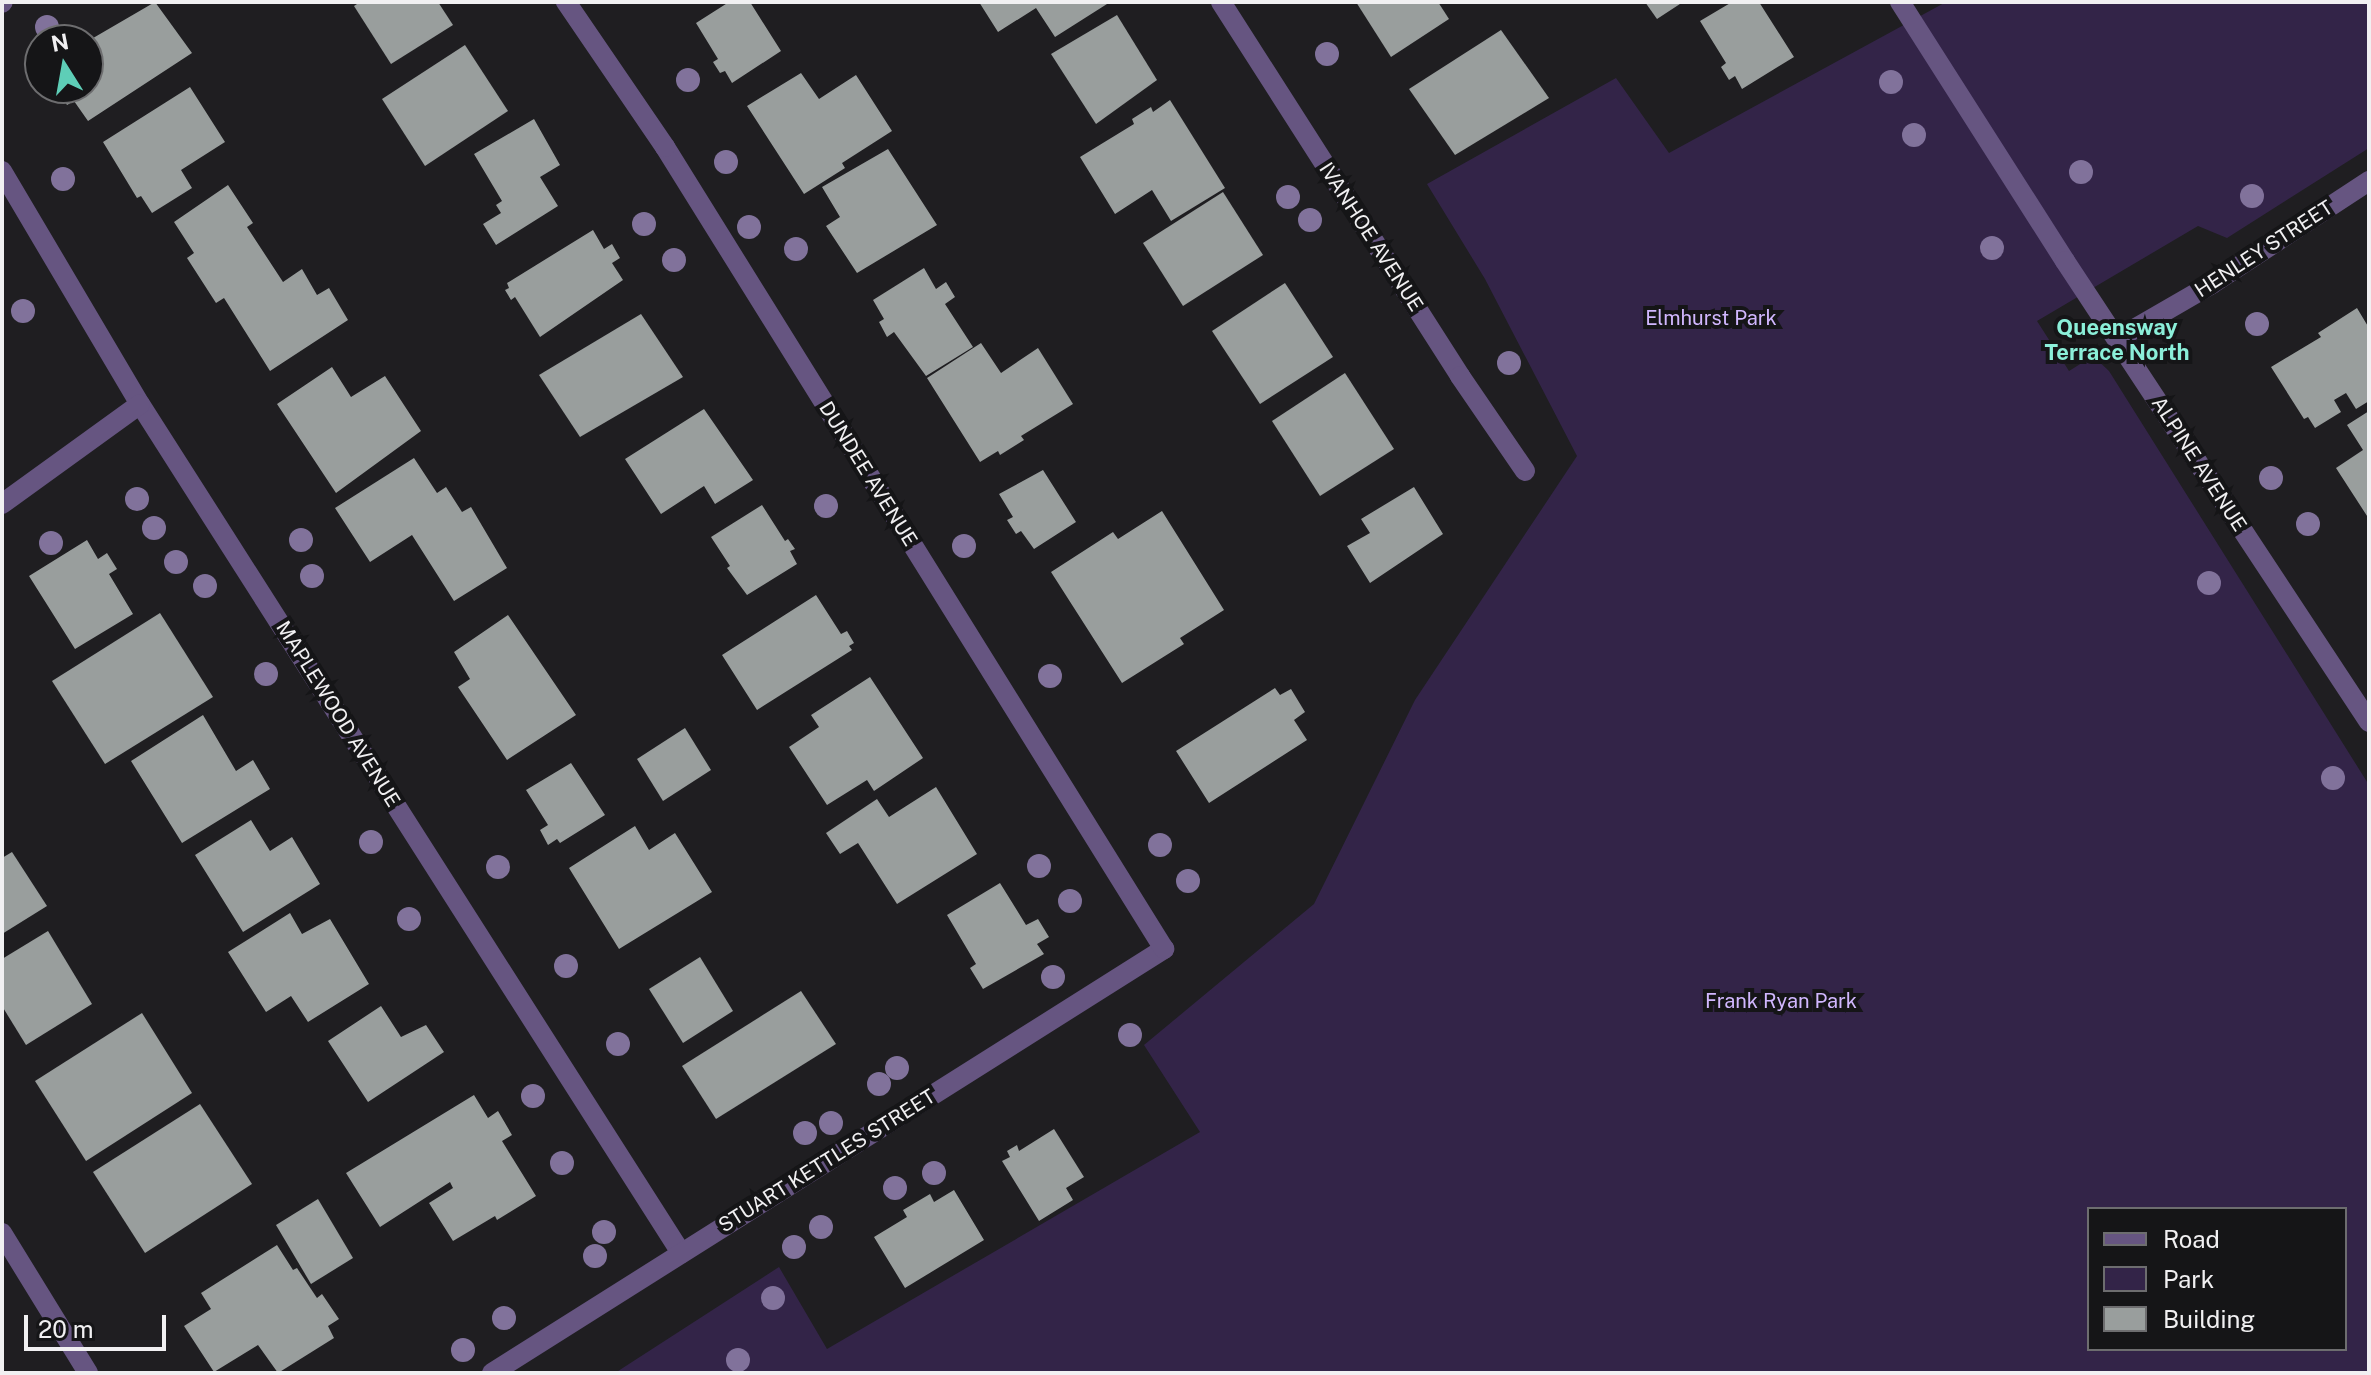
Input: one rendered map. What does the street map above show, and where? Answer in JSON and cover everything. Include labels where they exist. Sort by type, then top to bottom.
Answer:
[{"type":"street","name":"DUNDEE AVENUE","points":[[566,2],[665,147],[1164,949]]},
{"type":"street","name":"IVANHOE AVENUE","points":[[1221,2],[1460,376],[1525,471]]},
{"type":"street","name":"ALPINE AVENUE","points":[[1900,2],[2369,722]]},
{"type":"street","name":"MAPLEWOOD AVENUE","points":[[2,171],[140,404],[681,1253]]},
{"type":"street","name":"HENLEY STREET","points":[[2117,339],[2212,284],[2369,181]]},
{"type":"street","points":[[2,504],[140,404]]},
{"type":"street","name":"STUART KETTLES STREET","points":[[492,1373],[1164,949]]},
{"type":"street","points":[[2,1233],[88,1373]]},
{"type":"green space","name":"Frank Ryan Park","points":[[1946,2],[2369,2],[2369,148],[2227,238],[2198,226],[2037,321],[2069,371],[2093,356],[2109,371],[2369,785],[2369,1373],[615,1373],[779,1267],[827,1349],[1200,1132],[1144,1045],[1314,904],[1415,700],[1577,456],[1485,279],[1427,184],[1616,78],[1669,153]]},
{"type":"building","points":[[155,2],[192,53],[88,121],[76,104],[104,104],[104,32]]},
{"type":"building","points":[[360,2],[438,2],[453,25],[391,64],[354,6]]},
{"type":"building","points":[[729,2],[750,2],[781,51],[732,83],[725,71],[720,73],[713,62],[718,59],[696,23]]},
{"type":"building","points":[[979,2],[1107,4],[1055,37],[1036,8],[998,32]]},
{"type":"building","points":[[1356,2],[1438,2],[1449,19],[1391,57]]},
{"type":"building","points":[[1645,2],[1683,2],[1657,19]]},
{"type":"building","points":[[1732,2],[1759,2],[1794,57],[1742,89],[1735,76],[1729,80],[1721,67],[1726,63],[1700,21]]},
{"type":"building","points":[[1117,15],[1157,80],[1096,124],[1051,54]]},
{"type":"building","points":[[1501,30],[1549,98],[1455,155],[1409,89]]},
{"type":"building","points":[[465,45],[508,111],[425,166],[382,99]]},
{"type":"building","points":[[801,73],[819,99],[856,75],[892,131],[842,163],[845,168],[804,194],[747,106]]},
{"type":"building","points":[[190,87],[225,142],[181,170],[192,188],[152,213],[141,196],[137,198],[103,142]]},
{"type":"building","points":[[1170,100],[1225,188],[1171,221],[1152,190],[1115,214],[1080,157],[1134,124],[1132,119],[1151,107],[1153,112]]},
{"type":"building","points":[[534,119],[560,165],[540,177],[558,206],[496,245],[483,224],[501,213],[496,205],[502,201],[474,154]]},
{"type":"building","points":[[888,149],[937,225],[857,273],[826,226],[840,217],[822,187]]},
{"type":"building","points":[[228,185],[253,223],[247,227],[283,282],[302,269],[317,295],[329,288],[348,320],[270,371],[224,298],[216,303],[187,258],[194,253],[174,222]]},
{"type":"building","points":[[1223,192],[1263,255],[1183,306],[1143,243]]},
{"type":"building","points":[[593,230],[604,249],[612,244],[620,258],[612,263],[623,280],[540,337],[515,297],[511,300],[505,290],[509,288],[507,283]]},
{"type":"building","points":[[924,268],[936,289],[946,282],[955,297],[945,304],[973,347],[926,376],[894,332],[887,337],[879,322],[884,319],[873,300]]},
{"type":"building","points":[[1285,283],[1333,357],[1260,404],[1212,331]]},
{"type":"building","points":[[2357,308],[2369,328],[2369,401],[2356,409],[2346,393],[2334,400],[2341,412],[2315,428],[2308,417],[2304,419],[2271,367],[2321,337],[2318,333]]},
{"type":"building","points":[[641,314],[683,377],[580,437],[539,375]]},
{"type":"building","points":[[981,343],[1001,373],[1038,348],[1073,404],[1021,436],[1024,440],[1000,455],[998,451],[980,462],[927,378]]},
{"type":"building","points":[[332,367],[351,397],[385,376],[421,431],[336,493],[277,404]]},
{"type":"building","points":[[1345,373],[1394,449],[1320,496],[1272,421]]},
{"type":"building","points":[[704,409],[753,480],[715,504],[704,486],[661,514],[625,459]]},
{"type":"building","points":[[2369,411],[2369,519],[2336,468],[2363,450],[2347,425]]},
{"type":"building","points":[[414,458],[437,493],[446,487],[462,512],[471,507],[507,568],[454,601],[412,535],[370,562],[335,508]]},
{"type":"building","points":[[1043,470],[1076,522],[1034,549],[1021,531],[1016,534],[1007,520],[1013,517],[999,494]]},
{"type":"building","points":[[1414,487],[1443,534],[1370,583],[1347,546],[1370,533],[1361,519]]},
{"type":"building","points":[[762,505],[785,541],[788,539],[795,549],[790,551],[797,564],[747,595],[727,568],[730,566],[711,537]]},
{"type":"building","points":[[1162,511],[1224,610],[1180,638],[1184,644],[1122,683],[1051,572],[1113,532],[1118,539]]},
{"type":"building","points":[[87,540],[98,559],[107,553],[117,569],[109,574],[133,614],[75,649],[29,576]]},
{"type":"building","points":[[816,595],[841,634],[847,631],[854,643],[849,646],[852,650],[757,710],[722,655]]},
{"type":"building","points":[[160,613],[213,697],[105,764],[52,681]]},
{"type":"building","points":[[508,615],[576,715],[507,760],[458,687],[470,679],[454,652]]},
{"type":"building","points":[[870,677],[923,758],[874,791],[867,780],[827,805],[789,747],[819,727],[811,715]]},
{"type":"building","points":[[1275,688],[1280,695],[1291,689],[1305,712],[1294,720],[1307,740],[1209,803],[1176,751]]},
{"type":"building","points":[[203,715],[236,771],[253,760],[270,789],[182,843],[131,761]]},
{"type":"building","points":[[685,728],[711,770],[663,801],[637,759]]},
{"type":"building","points":[[571,763],[605,815],[560,843],[557,839],[548,845],[540,830],[548,825],[526,790]]},
{"type":"building","points":[[936,787],[977,854],[897,904],[858,843],[840,854],[826,833],[877,799],[889,817]]},
{"type":"building","points":[[251,820],[270,851],[292,837],[320,884],[243,932],[195,855]]},
{"type":"building","points":[[635,826],[649,850],[675,833],[712,892],[619,949],[569,868]]},
{"type":"building","points":[[12,852],[47,906],[2,934],[2,858]]},
{"type":"building","points":[[1000,883],[1026,925],[1038,919],[1049,937],[1037,944],[1044,954],[983,989],[970,968],[976,964],[947,915]]},
{"type":"building","points":[[290,913],[302,934],[330,919],[369,984],[308,1022],[291,996],[266,1012],[228,952]]},
{"type":"building","points":[[48,931],[92,1004],[26,1045],[2,1006],[2,959]]},
{"type":"building","points":[[700,957],[733,1011],[683,1043],[649,989]]},
{"type":"building","points":[[801,991],[836,1044],[716,1119],[682,1066]]},
{"type":"building","points":[[381,1006],[401,1037],[426,1025],[444,1052],[368,1102],[328,1041]]},
{"type":"building","points":[[142,1013],[192,1093],[86,1161],[35,1081]]},
{"type":"building","points":[[474,1095],[488,1118],[498,1111],[512,1135],[502,1141],[536,1196],[497,1220],[495,1216],[453,1241],[429,1203],[453,1188],[450,1182],[380,1227],[346,1173]]},
{"type":"building","points":[[200,1104],[252,1184],[145,1253],[93,1172]]},
{"type":"building","points":[[1054,1129],[1084,1177],[1066,1188],[1073,1200],[1039,1221],[1002,1161],[1010,1157],[1007,1151],[1017,1145],[1019,1151]]},
{"type":"building","points":[[954,1190],[984,1240],[905,1288],[874,1237],[907,1217],[903,1210],[930,1194],[934,1202]]},
{"type":"building","points":[[318,1199],[353,1258],[311,1284],[276,1225]]},
{"type":"building","points":[[277,1245],[293,1270],[297,1268],[317,1298],[322,1294],[339,1319],[328,1326],[334,1338],[278,1373],[258,1345],[214,1372],[184,1326],[211,1309],[201,1293]]},
{"type":"district","name":"Queensway Terrace North","points":[[2117,340]]},
{"type":"park label","name":"Elmhurst Park","points":[[1711,318]]}]
